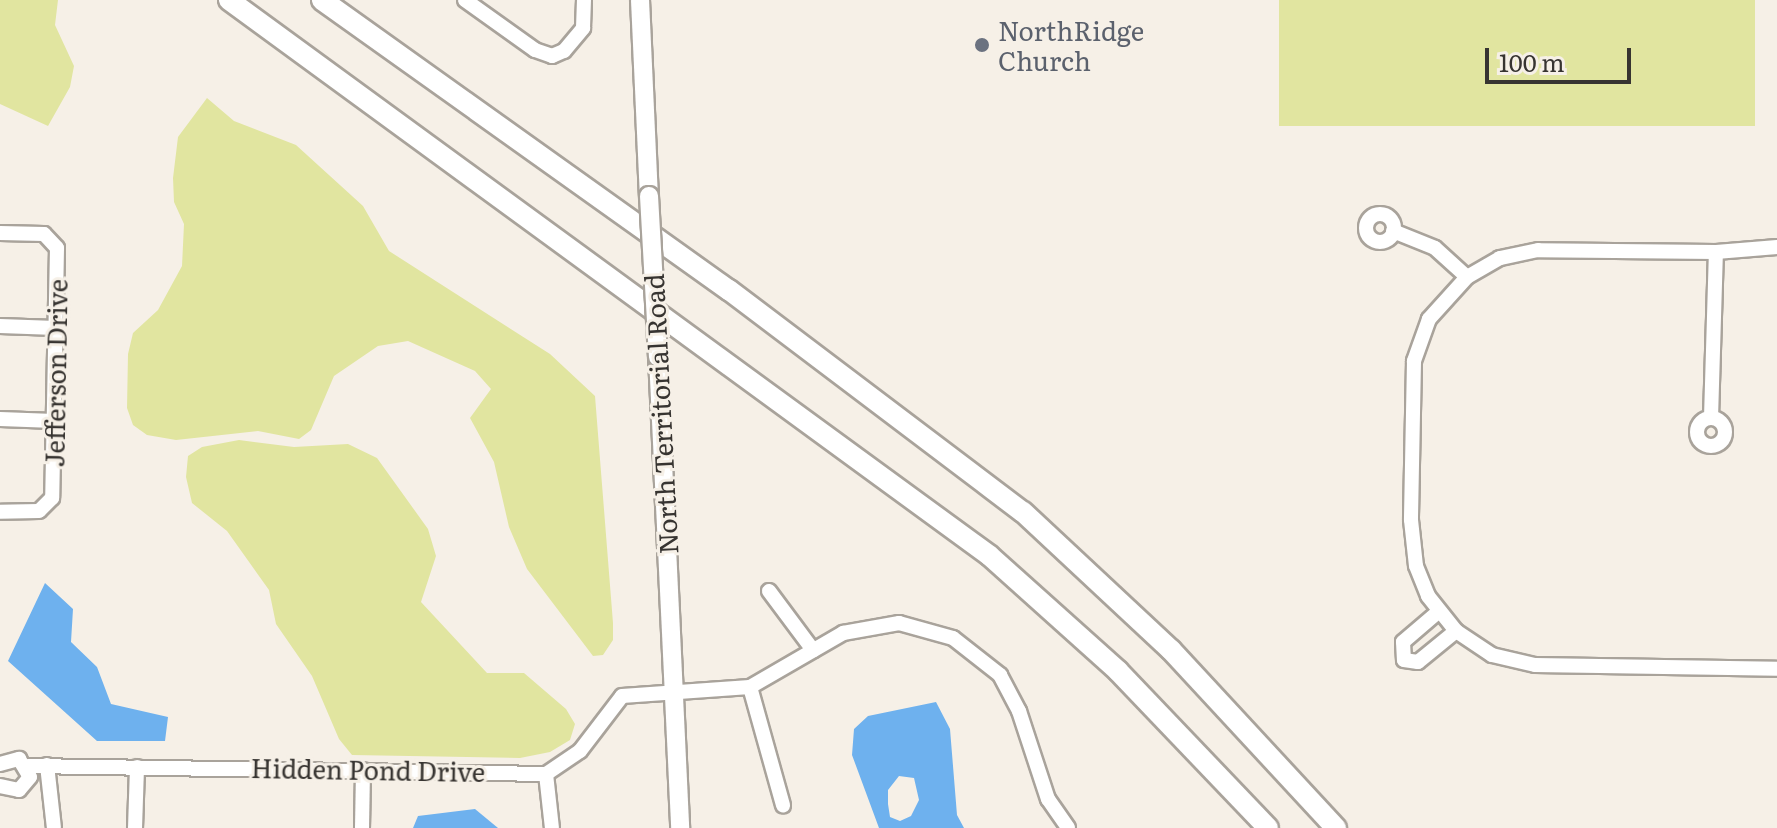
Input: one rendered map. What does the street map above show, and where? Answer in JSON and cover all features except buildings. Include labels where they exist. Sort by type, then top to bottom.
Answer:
[{"type":"highway","points":[[229,0],[990,556],[1118,671],[1268,828]]},
{"type":"highway","points":[[322,0],[729,290],[1023,512],[1171,650],[1336,828]]},
{"type":"main road","name":"North Territorial Road","points":[[640,0],[680,828]]},
{"type":"street","points":[[465,0],[535,50],[552,56],[564,51],[583,28],[584,0]]},
{"type":"street","points":[[1393,231],[1435,248],[1467,277]]},
{"type":"street","name":"Jefferson Drive","points":[[0,233],[51,238],[57,248],[52,498],[47,508],[0,512]]},
{"type":"street","points":[[1777,247],[1716,252],[1538,250],[1500,258],[1467,277],[1429,319],[1413,373],[1412,543],[1421,582],[1438,612],[1456,631],[1492,655],[1523,663],[1777,669]]},
{"type":"street","points":[[1711,418],[1716,252]]},
{"type":"street","points":[[0,326],[56,328]]},
{"type":"street","points":[[0,419],[54,421]]},
{"type":"street","points":[[769,591],[813,650]]},
{"type":"street","points":[[1438,612],[1403,642],[1404,660],[1418,662],[1456,631]]},
{"type":"street","points":[[552,828],[546,774],[580,751],[622,696],[750,687],[853,629],[899,623],[942,633],[979,654],[1013,697],[1042,785],[1068,828]]},
{"type":"street","points":[[750,687],[783,805]]},
{"type":"street","name":"Hidden Pond Drive","points":[[0,764],[13,758],[28,766],[546,774]]},
{"type":"street","points":[[47,765],[54,828]]},
{"type":"street","points":[[0,786],[14,792],[24,787],[28,766]]},
{"type":"street","points":[[135,828],[137,767]]},
{"type":"street","points":[[362,828],[363,770]]},
{"type":"green space","points":[[0,0],[58,0],[55,25],[74,66],[70,87],[48,126],[0,104]]},
{"type":"green space","points":[[1279,0],[1755,0],[1755,126],[1279,126]]},
{"type":"green space","points":[[207,98],[234,121],[296,145],[363,206],[389,251],[550,354],[595,396],[613,623],[613,640],[603,655],[593,656],[527,569],[509,527],[494,462],[470,418],[491,389],[475,371],[408,341],[378,346],[334,376],[311,430],[299,439],[258,431],[176,440],[147,435],[133,425],[127,408],[128,354],[133,333],[158,310],[182,266],[184,224],[174,202],[173,178],[178,137]]},
{"type":"green space","points":[[239,440],[294,447],[348,444],[377,458],[428,529],[436,556],[421,602],[487,673],[524,673],[566,709],[575,724],[570,740],[550,752],[520,758],[352,755],[339,739],[312,676],[276,624],[269,590],[227,531],[192,503],[186,477],[188,456],[202,447]]},
{"type":"water","points":[[45,583],[73,609],[71,642],[97,667],[111,704],[168,717],[165,741],[97,741],[8,661]]},
{"type":"water","points":[[936,702],[950,729],[957,815],[964,828],[879,828],[852,755],[854,729],[868,716]],"holes":[[[899,776],[914,778],[919,800],[911,816],[900,821],[890,817],[888,790]]]},
{"type":"water","points":[[475,809],[498,828],[413,828],[418,816]]},
{"type":"place","name":"NorthRidge Church","points":[[982,45]]}]
